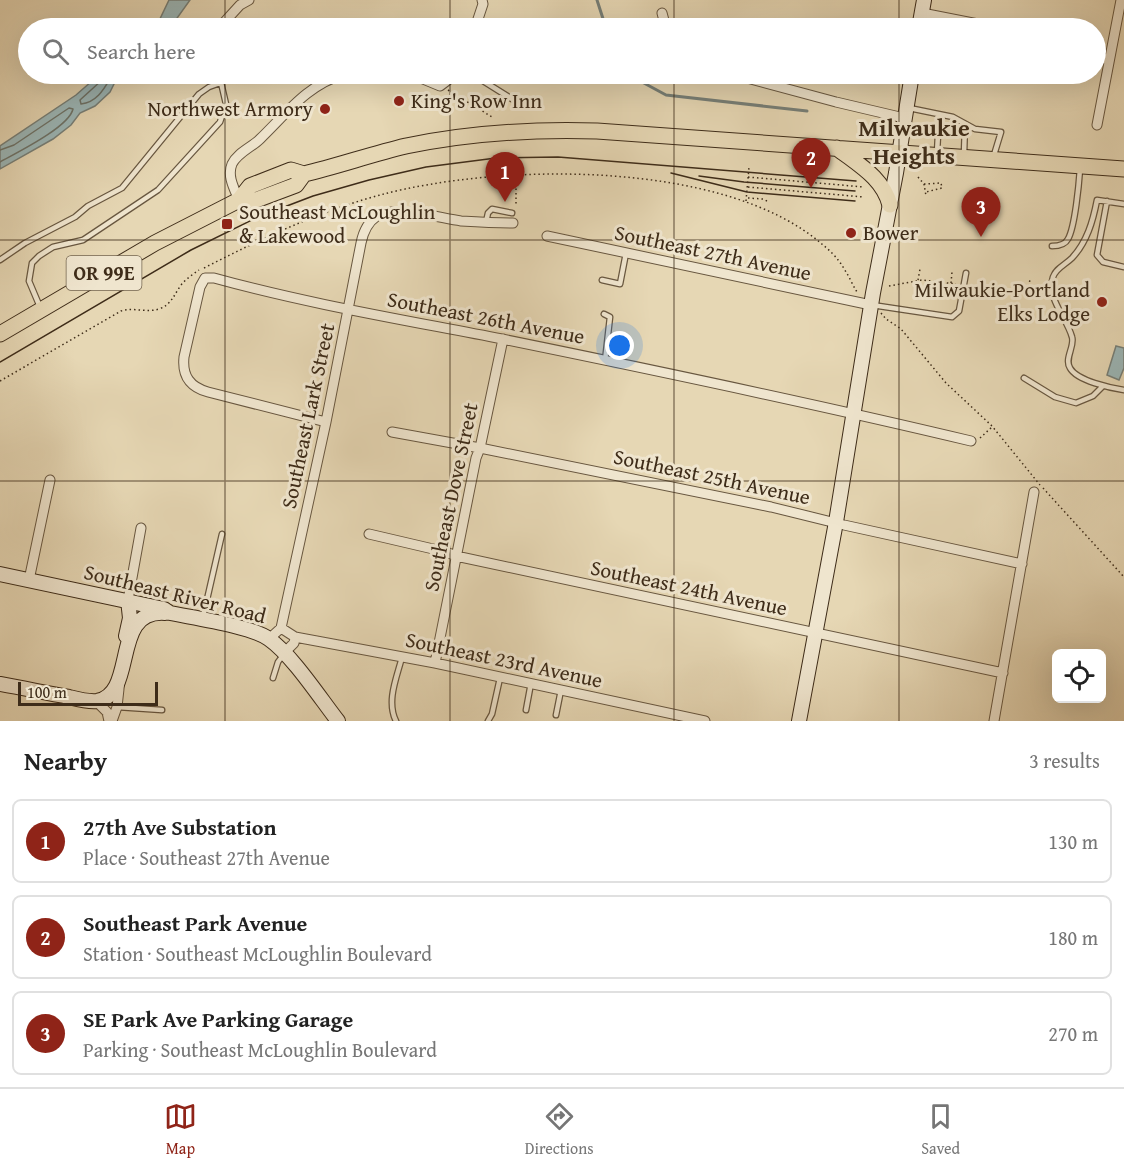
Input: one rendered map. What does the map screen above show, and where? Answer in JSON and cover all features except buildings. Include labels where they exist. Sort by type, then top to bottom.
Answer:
[{"type":"main road","name":"OR 99E","points":[[0,334],[173,233],[239,200],[250,186],[291,170],[304,174],[407,146],[472,136],[520,132],[620,132],[1124,170]]},
{"type":"main road","points":[[837,148],[877,179],[888,196],[890,205]]},
{"type":"street","points":[[228,18],[240,5],[249,0]]},
{"type":"street","points":[[1106,76],[1121,0]]},
{"type":"street","points":[[478,18],[483,2]]},
{"type":"street","points":[[923,6],[961,18]]},
{"type":"street","points":[[662,13],[663,18]]},
{"type":"street","points":[[239,200],[230,175],[235,159],[260,140],[304,94],[319,84]]},
{"type":"street","points":[[435,84],[440,86],[443,84]]},
{"type":"street","points":[[769,84],[836,102],[905,113]]},
{"type":"street","points":[[799,721],[836,522],[910,84]]},
{"type":"street","points":[[1097,125],[1105,84]]},
{"type":"street","name":"Southeast Lark Street","points":[[281,627],[326,422],[363,235],[376,216],[390,212],[486,222],[512,218]]},
{"type":"street","name":"Southeast 27th Avenue","points":[[547,236],[871,305]]},
{"type":"street","name":"Southeast 26th Avenue","points":[[326,422],[208,392],[195,387],[186,377],[184,357],[200,287],[205,278],[214,278],[349,309],[503,339],[971,441]]},
{"type":"street","name":"Southeast Dove Street","points":[[435,663],[476,458],[503,339]]},
{"type":"street","name":"Southeast 25th Avenue","points":[[392,432],[771,507],[1022,564]]},
{"type":"street","points":[[29,580],[50,480]]},
{"type":"street","points":[[994,721],[1034,492]]},
{"type":"street","points":[[127,647],[126,637],[130,613],[128,600],[141,528]]},
{"type":"street","name":"Southeast 24th Avenue","points":[[369,534],[456,556],[1003,673]]},
{"type":"street","name":"Southeast River Road","points":[[0,574],[128,600],[164,609],[170,613],[253,631],[269,639],[284,654],[338,721]]},
{"type":"street","points":[[111,721],[117,708],[121,687],[120,677],[127,647],[136,626],[141,619],[151,614],[170,613]]},
{"type":"street","points":[[269,639],[281,627],[295,637],[294,643],[284,654]]},
{"type":"street","name":"Southeast 23rd Avenue","points":[[295,637],[435,663],[705,721]]},
{"type":"street","points":[[96,701],[109,694],[120,677]]},
{"type":"street","points":[[0,684],[96,701],[107,712],[111,721]]},
{"type":"lane","points":[[0,260],[25,243],[75,217],[88,206],[122,188],[199,94],[217,84]]},
{"type":"lane","points":[[41,310],[29,281],[32,263],[39,255],[53,247],[83,240],[158,190],[220,122],[226,104],[220,84]]},
{"type":"lane","points":[[488,84],[520,104]]},
{"type":"lane","points":[[905,113],[953,117],[975,129],[1001,132],[993,161]]},
{"type":"lane","points":[[937,156],[939,116]]},
{"type":"lane","points":[[963,158],[965,124]]},
{"type":"lane","points":[[1052,246],[1062,244],[1069,238],[1078,194],[1080,166]]},
{"type":"lane","points":[[1124,204],[1097,200],[1082,246],[1055,273],[1051,288],[1073,339],[1068,363],[1070,369],[1075,374],[1103,387],[1124,390]]},
{"type":"lane","points":[[1107,201],[1097,255],[1103,262],[1124,267]]},
{"type":"lane","points":[[602,280],[620,284],[626,253]]},
{"type":"lane","points":[[871,305],[952,317],[959,311],[966,273]]},
{"type":"lane","points":[[604,314],[610,317],[605,361]]},
{"type":"lane","points":[[1024,378],[1055,397],[1076,404],[1093,396],[1103,387]]},
{"type":"lane","points":[[202,620],[222,534]]},
{"type":"lane","points":[[273,678],[278,662],[284,654]]},
{"type":"lane","points":[[396,721],[391,703],[402,657]]},
{"type":"lane","points":[[488,721],[492,714],[500,677]]},
{"type":"lane","points":[[526,710],[531,683]]},
{"type":"lane","points":[[556,715],[561,690]]},
{"type":"lane","points":[[117,708],[162,710]]},
{"type":"path","points":[[440,86],[492,117]]},
{"type":"path","points":[[746,201],[749,166]]},
{"type":"path","points":[[512,218],[517,200],[516,174]]},
{"type":"path","points":[[0,381],[121,311],[162,308],[171,302],[190,276],[291,225],[360,201],[400,190],[448,181],[516,174],[594,176],[658,182],[746,201],[771,211],[822,244],[837,258],[857,292]]},
{"type":"path","points":[[748,177],[865,187]]},
{"type":"path","points":[[918,177],[924,184],[926,196]]},
{"type":"path","points":[[924,184],[941,183],[942,188],[926,192]]},
{"type":"path","points":[[747,187],[864,196]]},
{"type":"path","points":[[747,197],[764,199],[769,202]]},
{"type":"path","points":[[918,281],[920,269]]},
{"type":"path","points":[[951,284],[952,272]]},
{"type":"path","points":[[883,315],[901,329],[946,383],[992,426],[1035,479],[1124,577]]},
{"type":"path","points":[[971,441],[978,440],[992,426]]},
{"type":"water","points":[[169,0],[190,0],[177,18],[160,18]]},
{"type":"water","points":[[89,84],[114,84],[110,92],[95,106],[80,113],[71,125],[53,139],[0,169],[0,146],[76,95]]},
{"type":"water","points":[[1116,346],[1124,348],[1124,368],[1119,380],[1107,375]]},
{"type":"waterway","points":[[597,0],[603,18]]},
{"type":"waterway","points":[[646,84],[666,95],[807,111]]},
{"type":"tram line","points":[[0,362],[191,250],[258,217],[313,196],[426,167],[496,158],[558,157],[856,181]]},
{"type":"tram line","points":[[671,173],[747,192],[855,201]]},
{"type":"tram line","points":[[699,176],[855,191]]},
{"type":"place","name":"King's Row Inn","points":[[399,101]]},
{"type":"place","name":"Northwest Armory","points":[[325,109]]},
{"type":"place","name":"Southeast Park Avenue","points":[[811,188]]},
{"type":"place","name":"27th Ave Substation","points":[[505,202]]},
{"type":"place","name":"Southeast McLoughlin & Lakewood","points":[[227,224]]},
{"type":"place","name":"Bower","points":[[851,233]]},
{"type":"place","name":"SE Park Ave Parking Garage","points":[[981,237]]},
{"type":"place","name":"Milwaukie-Portland Elks Lodge","points":[[1102,302]]},
{"type":"district","name":"Milwaukie Heights","points":[[914,142]]}]
